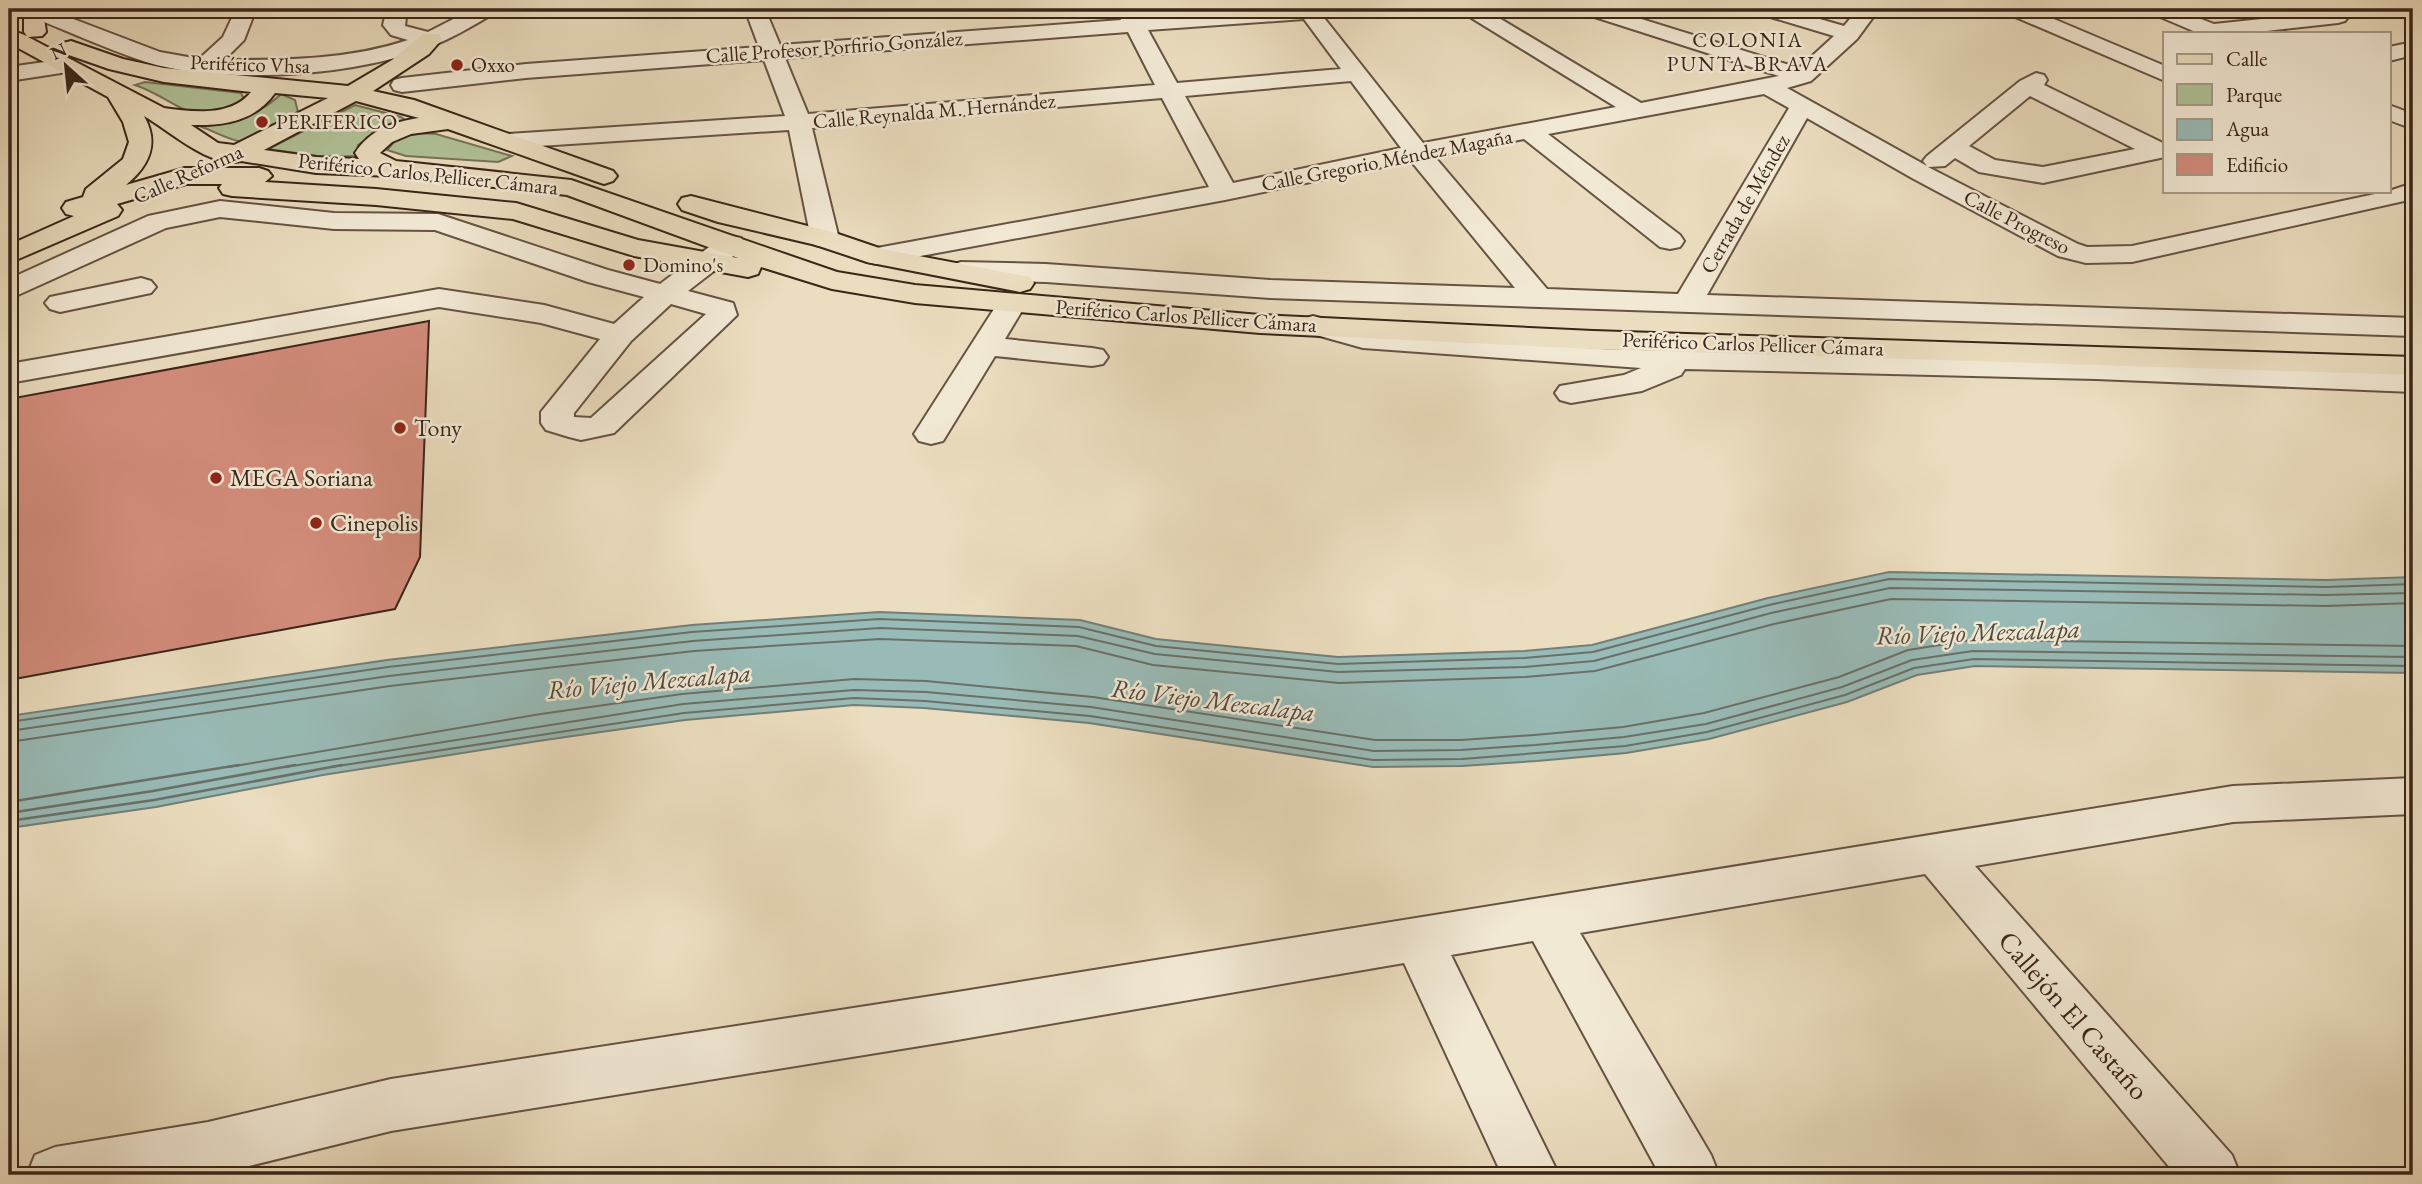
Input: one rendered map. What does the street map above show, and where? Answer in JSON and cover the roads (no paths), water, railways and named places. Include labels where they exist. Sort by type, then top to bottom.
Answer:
[{"type":"main road","name":"Periférico Carlos Pellicer Cámara","points":[[23,20],[66,66],[159,115],[211,149],[316,164],[391,167],[571,188],[731,243],[757,256],[832,280],[915,294],[1260,324],[1313,325]]},
{"type":"main road","name":"Periférico Carlos Pellicer Cámara","points":[[23,20],[99,61],[180,79],[304,86],[353,92],[440,116],[572,166],[728,216],[825,239],[877,256],[1022,284],[1275,307],[2413,347]]},
{"type":"main road","name":"Calle Reforma","points":[[9,255],[239,153],[353,92],[399,77],[428,46],[431,39]]},
{"type":"main road","points":[[304,86],[339,76],[340,68],[332,64]]},
{"type":"main road","points":[[391,167],[373,161],[368,153],[377,140],[440,116],[399,77]]},
{"type":"main road","points":[[159,115],[199,120],[245,109],[260,99],[265,90],[250,83]]},
{"type":"main road","points":[[75,208],[117,180],[134,162],[141,147],[139,131],[119,96]]},
{"type":"main road","points":[[9,237],[75,208],[185,176],[314,177],[470,190],[559,209],[617,227],[731,243],[877,256]]},
{"type":"main road","points":[[61,233],[160,201],[194,193],[234,188],[267,189],[516,211],[634,248],[706,262],[832,280]]},
{"type":"main road","name":"Periférico Carlos Pellicer Cámara","points":[[1687,350],[2413,366]]},
{"type":"street","name":"Periférico Carlos Pellicer Cámara","points":[[10,9],[23,20]]},
{"type":"street","points":[[205,66],[233,40],[246,9]]},
{"type":"street","points":[[397,9],[393,25],[398,31],[431,39]]},
{"type":"street","name":"Periférico Vhsa","points":[[23,20],[64,20],[108,27],[154,57],[205,66],[300,67],[381,55],[431,39],[488,9]]},
{"type":"street","points":[[755,9],[799,122],[825,239]]},
{"type":"street","points":[[1589,9],[1803,76]]},
{"type":"street","points":[[1764,9],[1849,33]]},
{"type":"street","name":"Calle Gregorio Méndez Magaña","points":[[877,256],[1225,192],[1417,152],[1767,86],[1803,76],[1849,33],[1869,9]]},
{"type":"street","points":[[2013,9],[2163,73]]},
{"type":"street","points":[[2158,9],[2214,32],[2338,17]]},
{"type":"street","points":[[1308,10],[1417,152],[1538,297]]},
{"type":"street","name":"Calle Profesor Porfirio González","points":[[399,77],[526,71],[771,52],[1130,16],[1308,10]]},
{"type":"street","points":[[1472,10],[1640,112]]},
{"type":"street","points":[[64,20],[90,13]]},
{"type":"street","points":[[1130,16],[1225,192]]},
{"type":"street","points":[[1552,43],[1612,70]]},
{"type":"street","points":[[2106,48],[2153,43]]},
{"type":"street","points":[[2390,54],[2413,49]]},
{"type":"street","points":[[9,74],[66,66]]},
{"type":"street","name":"Calle Reynalda M. Hernández","points":[[508,141],[799,122],[1359,74]]},
{"type":"street","points":[[1921,173],[1953,147],[2032,83],[2159,151],[2043,176],[1987,167],[1953,147]]},
{"type":"street","points":[[1648,86],[1685,103]]},
{"type":"street","name":"Calle Progreso","points":[[1767,86],[1921,173],[2068,250],[2086,255],[2132,254],[2413,191]]},
{"type":"street","name":"Cerrada de Méndez","points":[[1688,302],[1801,106]]},
{"type":"street","points":[[2390,112],[2413,122]]},
{"type":"street","points":[[1530,132],[1670,241]]},
{"type":"street","points":[[9,290],[158,222],[220,209],[334,221],[390,224],[427,220],[438,222],[598,276],[665,294],[722,309],[722,315],[602,426],[581,429],[558,423],[557,412],[620,335],[665,294],[731,243]]},
{"type":"street","points":[[961,271],[1046,273],[1270,289],[2413,327]]},
{"type":"street","points":[[60,303],[141,287]]},
{"type":"street","points":[[9,374],[439,298],[544,314],[620,335]]},
{"type":"street","points":[[931,434],[1011,304]]},
{"type":"street","points":[[1313,325],[1363,339],[1595,349],[1687,350],[2413,382]]},
{"type":"street","points":[[986,346],[1092,357]]},
{"type":"street","points":[[1571,393],[1631,384],[1687,350]]},
{"type":"street","points":[[55,1175],[208,1162],[391,1105],[1418,940],[2233,804],[2413,796]]},
{"type":"street","name":"Callejón El Castaño","points":[[1937,855],[2211,1175]]},
{"type":"street","points":[[1546,919],[1691,1175]]},
{"type":"street","points":[[1418,940],[1531,1175]]},
{"type":"water","name":"Río Viejo Mezcalapa","points":[[1889,572],[2326,580],[2413,577],[2413,673],[1975,666],[1917,675],[1847,702],[1709,739],[1626,753],[1462,766],[1373,767],[1089,723],[924,708],[854,705],[685,720],[545,740],[323,775],[156,807],[9,828],[9,716],[387,660],[692,625],[879,612],[1080,620],[1156,639],[1338,657],[1524,651],[1592,645],[1768,598]]},
{"type":"place","name":"Oxxo","points":[[457,65]]},
{"type":"place","name":"PERIFERICO","points":[[262,122]]},
{"type":"place","name":"Domino's","points":[[629,265]]},
{"type":"place","name":"Tony","points":[[400,428]]},
{"type":"place","name":"MEGA Soriana","points":[[216,478]]},
{"type":"place","name":"Cinepolis","points":[[316,523]]},
{"type":"district","name":"COLONIA PUNTA BRAVA","points":[[1748,52]]}]
